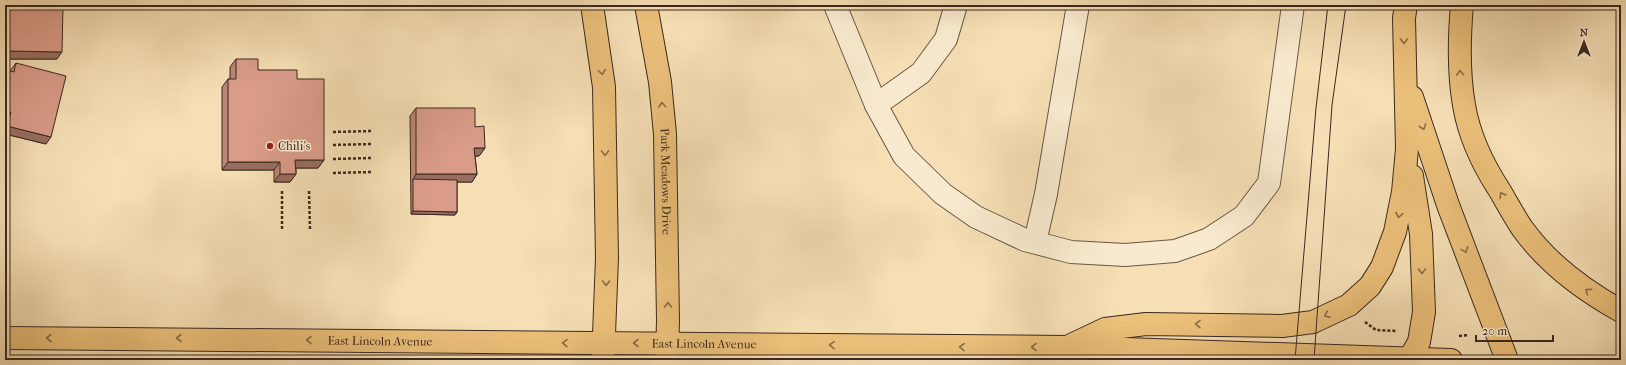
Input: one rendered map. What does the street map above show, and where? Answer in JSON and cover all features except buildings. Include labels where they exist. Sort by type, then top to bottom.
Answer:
[{"type":"main road","points":[[592,5],[604,87],[607,258],[604,352]]},
{"type":"main road","name":"Park Meadows Drive","points":[[646,5],[660,82],[665,134],[667,352]]},
{"type":"main road","points":[[1067,347],[1105,329],[1146,324],[1282,326],[1313,322],[1349,305],[1370,286],[1382,267],[1395,232],[1403,192],[1407,149],[1404,18],[1406,5]]},
{"type":"main road","points":[[1462,5],[1459,41],[1460,74],[1464,106],[1474,141],[1487,171],[1522,228],[1541,251],[1572,279],[1596,297],[1621,311]]},
{"type":"main road","points":[[1405,77],[1448,205],[1507,360]]},
{"type":"main road","points":[[1406,359],[1417,348],[1420,342],[1424,312],[1421,234],[1407,149]]},
{"type":"main road","name":"East Lincoln Avenue","points":[[5,338],[604,352],[1067,347],[1451,360]]},
{"type":"lane","points":[[835,5],[876,105],[904,156],[943,194],[976,217],[1025,240],[1071,252],[1125,255],[1175,251],[1209,239],[1244,216],[1269,183],[1293,5]]},
{"type":"lane","points":[[876,105],[921,73],[946,39],[956,5]]},
{"type":"lane","points":[[1035,242],[1054,148],[1078,5]]},
{"type":"path","points":[[333,132],[372,131]]},
{"type":"path","points":[[333,144],[372,144]]},
{"type":"path","points":[[333,159],[372,158]]},
{"type":"path","points":[[333,173],[372,172]]},
{"type":"path","points":[[282,191],[282,229]]},
{"type":"path","points":[[309,191],[310,229]]},
{"type":"path","points":[[1365,322],[1376,330],[1402,332]]},
{"type":"path","points":[[1461,336],[1469,335]]},
{"type":"tram line","points":[[1295,360],[1316,108],[1328,5]]},
{"type":"tram line","points":[[1314,360],[1332,105],[1346,5]]},
{"type":"place","name":"Chili's","points":[[270,146]]}]
